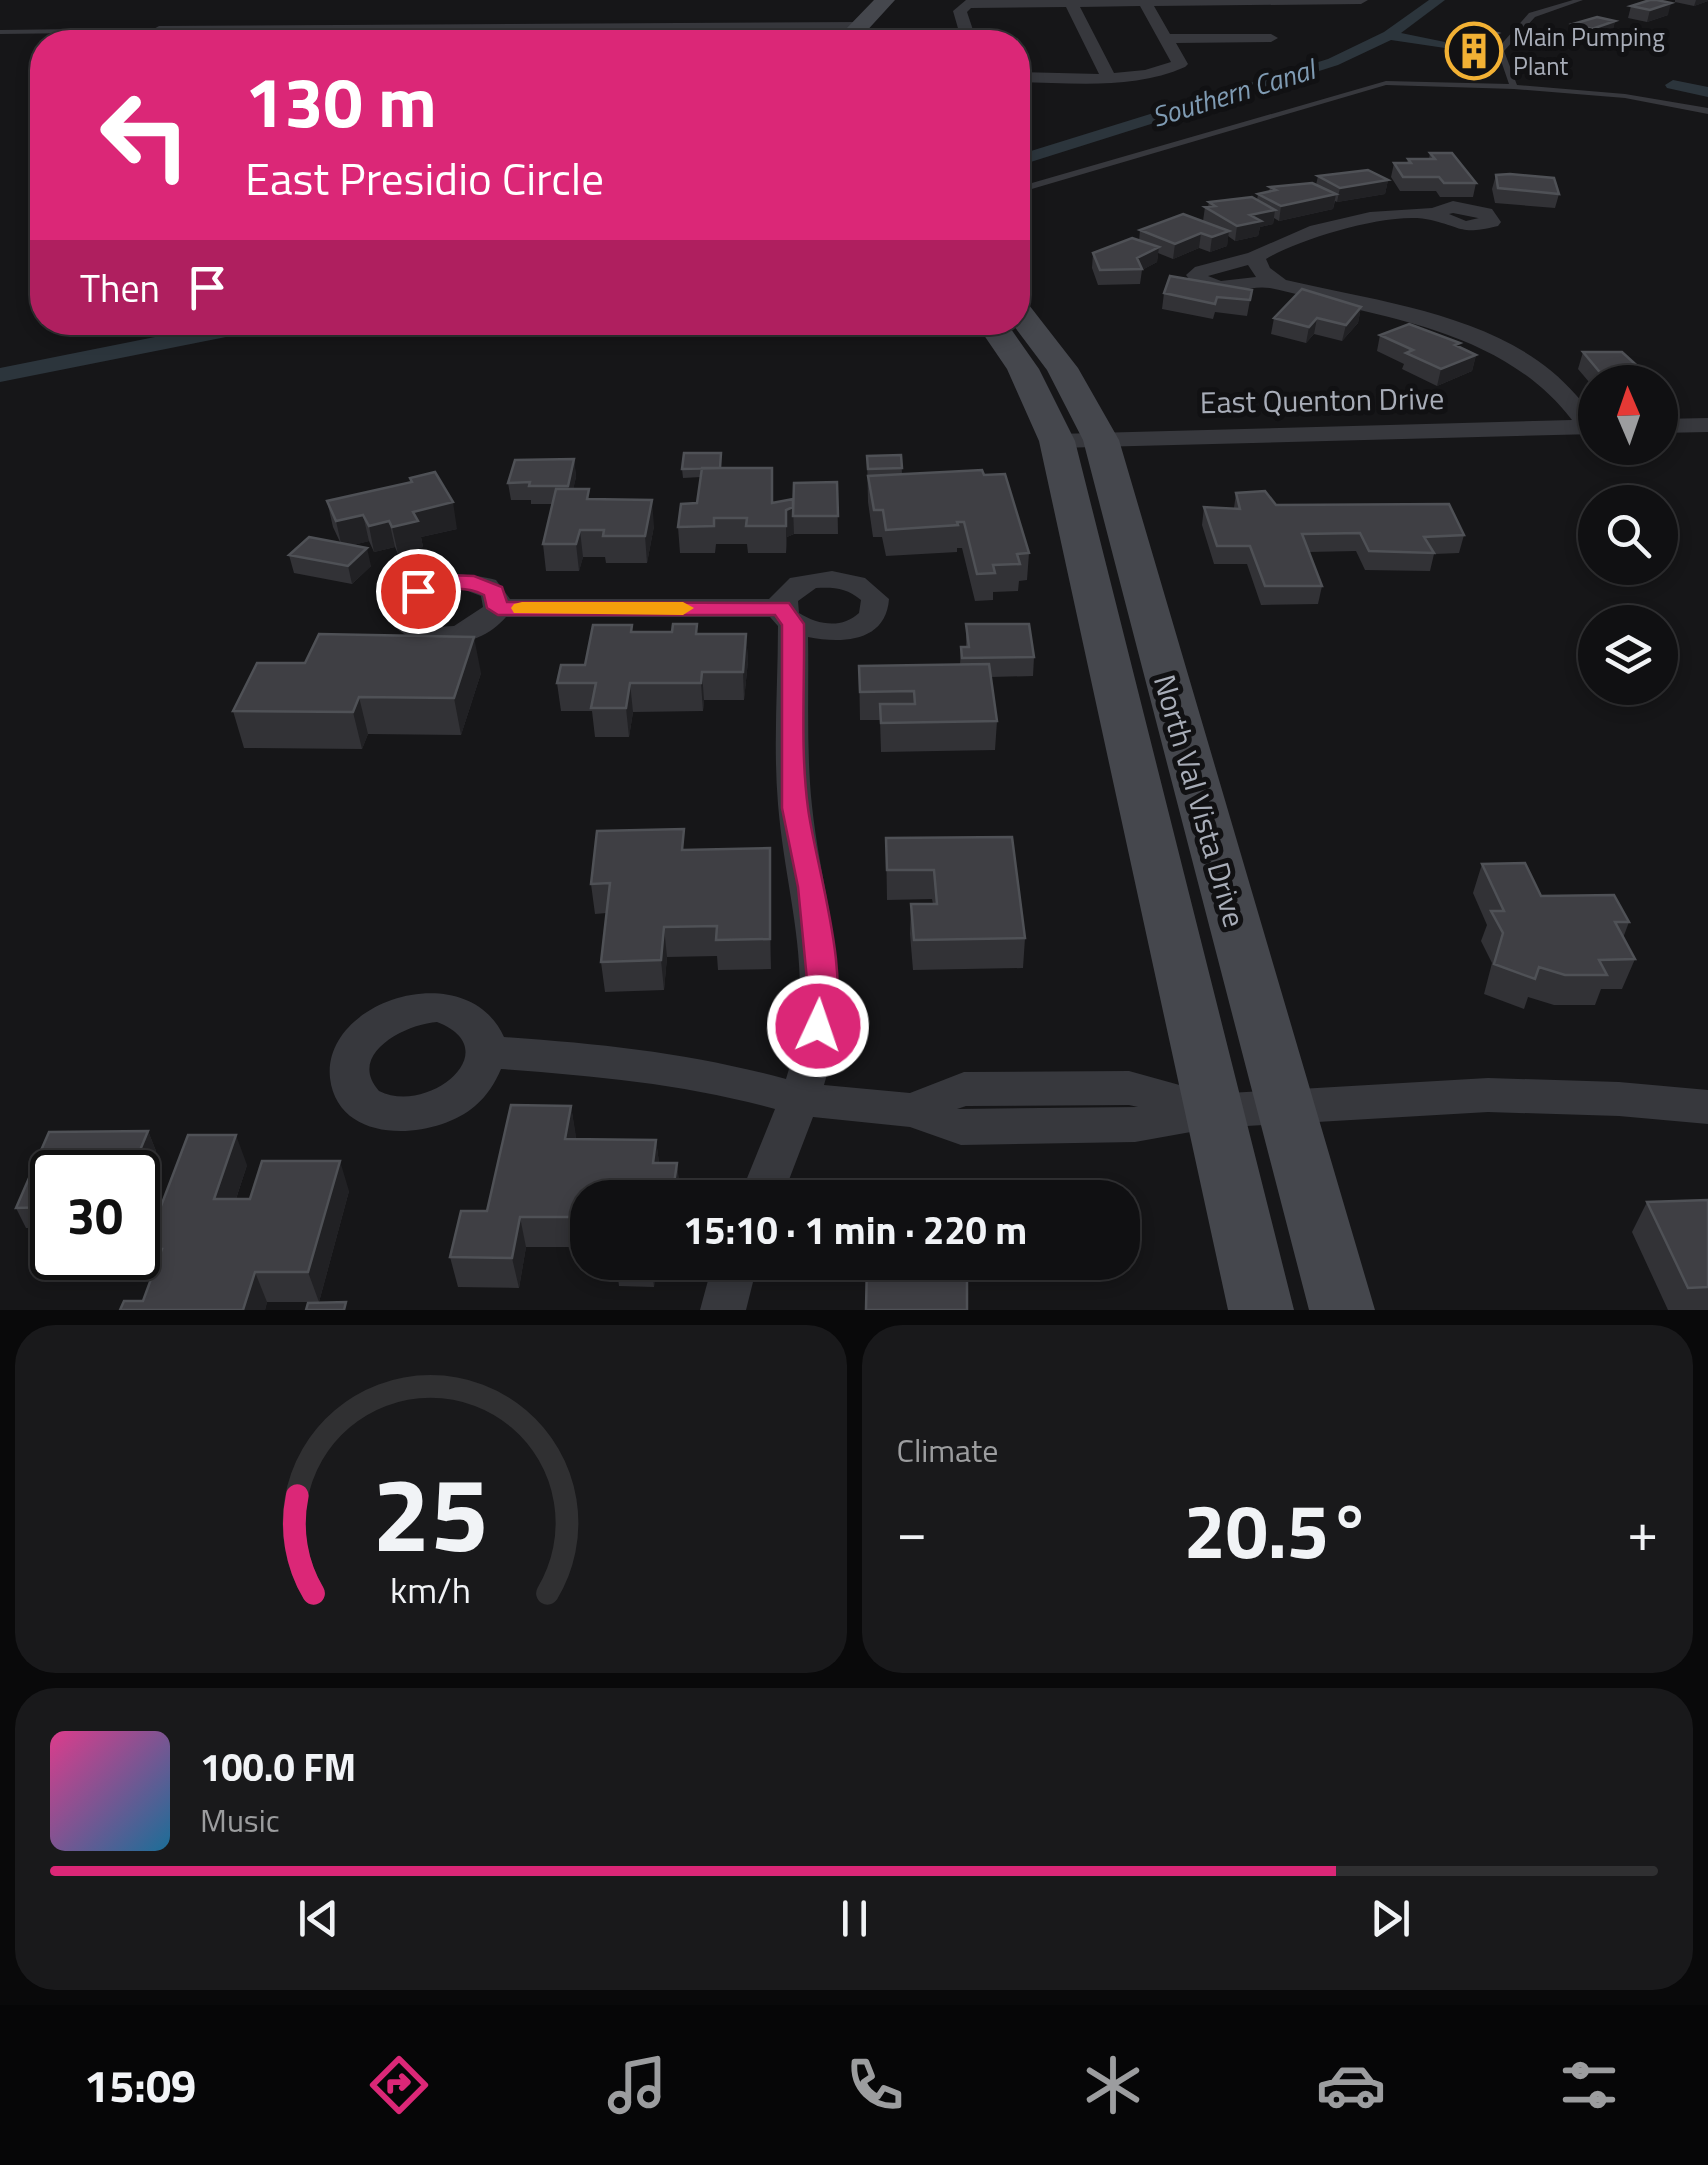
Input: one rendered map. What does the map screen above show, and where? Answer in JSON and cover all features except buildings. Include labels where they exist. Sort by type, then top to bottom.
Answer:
[{"type":"main road","points":[[859,30],[885,0]]},
{"type":"main road","name":"North Val Vista Drive","points":[[1030,327],[1062,368],[1101,440],[1342,1310]]},
{"type":"main road","name":"North Val Vista Drive","points":[[999,335],[1023,369],[1057,441],[1261,1310]]},
{"type":"street","points":[[966,30],[960,10],[967,4],[1361,0]]},
{"type":"street","points":[[1030,77],[1166,72],[1180,64],[1143,1]]},
{"type":"street","points":[[1071,4],[1108,76]]},
{"type":"street","points":[[1165,39],[1271,38]]},
{"type":"street","name":"East Quenton Drive","points":[[1438,214],[1382,215],[1271,245],[1255,257],[1222,262],[1196,275],[1205,286],[1220,287],[1273,280],[1445,327],[1491,344],[1532,367],[1578,411]]},
{"type":"street","points":[[1255,257],[1261,272],[1273,280]]},
{"type":"street","points":[[1678,426],[1708,426]]},
{"type":"street","name":"East Quenton Drive","points":[[1057,441],[1578,427]]},
{"type":"street","points":[[498,608],[787,616],[795,808],[812,887],[822,980],[818,1026],[799,1099],[767,1180]]},
{"type":"street","points":[[488,1052],[626,1062],[708,1074],[799,1099],[911,1110],[961,1128],[1135,1126],[1214,1111],[1488,1095],[1620,1099],[1708,1107]]},
{"type":"street","points":[[724,1310],[732,1280]]},
{"type":"lane","points":[[1514,87],[1500,51],[1532,16],[1580,0]]},
{"type":"lane","points":[[0,32],[30,32]]},
{"type":"lane","points":[[1030,187],[1386,83],[1625,96],[1708,111]]},
{"type":"waterway","name":"Southern Canal","points":[[1389,35],[1438,0]]},
{"type":"waterway","name":"Southern Canal","points":[[1030,157],[1333,62],[1389,35]]},
{"type":"waterway","points":[[1389,35],[1440,45]]},
{"type":"waterway","points":[[1673,85],[1708,92]]},
{"type":"waterway","name":"Southern Canal","points":[[0,375],[201,335]]},
{"type":"slow traffic","points":[[522,608],[683,608]]},
{"type":"place","name":"Main Pumping Plant","points":[[1474,51]]},
{"type":"route","points":[[418,591],[445,582],[474,582],[494,592],[498,608],[781,608],[793,624],[795,808],[812,887],[822,980],[818,1026]]}]
